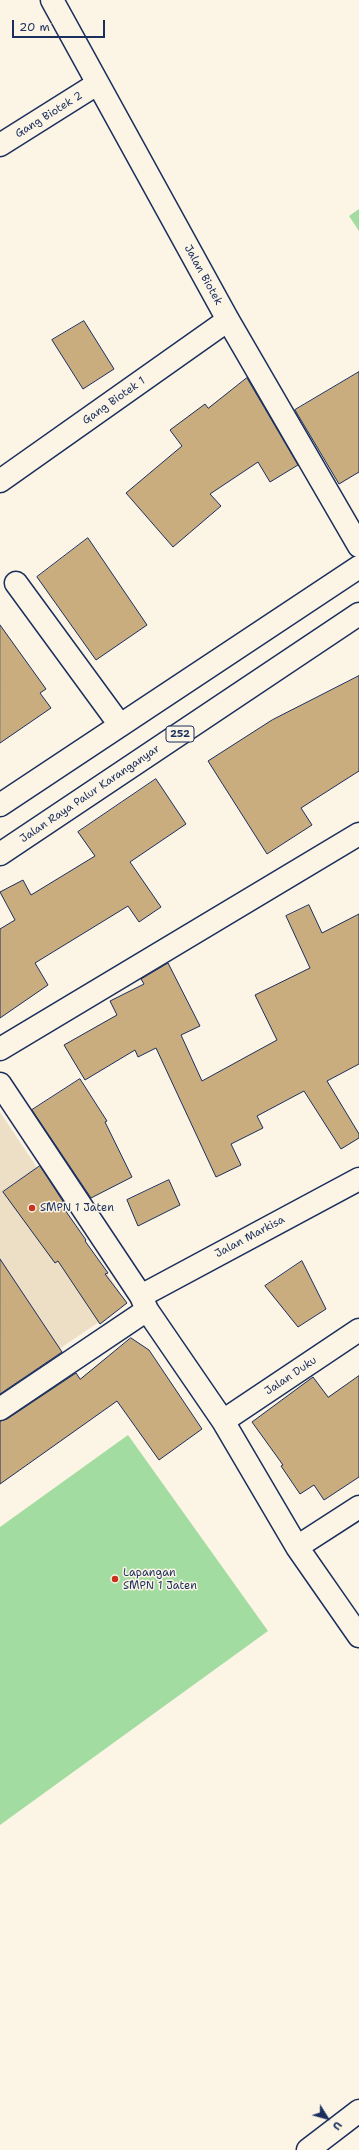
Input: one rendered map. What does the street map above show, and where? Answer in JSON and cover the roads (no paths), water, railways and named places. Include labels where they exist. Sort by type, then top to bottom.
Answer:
[{"type":"street","name":"Jalan Biotek","points":[[52,0],[228,320],[359,546]]},
{"type":"street","name":"Gang Biotek 2","points":[[0,145],[97,84]]},
{"type":"street","name":"Gang Biotek 1","points":[[0,481],[228,320]]},
{"type":"street","points":[[0,805],[359,567]]},
{"type":"street","points":[[16,583],[120,726]]},
{"type":"street","name":"Jalan Raya Palur Karanganyar","points":[[0,854],[359,614]]},
{"type":"street","points":[[0,1049],[359,834]]},
{"type":"street","points":[[0,1084],[223,1421],[297,1547],[359,1636]]},
{"type":"street","name":"Jalan Markisa","points":[[0,1409],[144,1303],[359,1179]]},
{"type":"street","name":"Jalan Duku","points":[[223,1421],[359,1330]]},
{"type":"street","points":[[297,1547],[359,1507]]},
{"type":"street","points":[[308,2150],[359,2111]]},
{"type":"place","name":"SMPN 1 Jaten","points":[[32,1208]]},
{"type":"place","name":"Lapangan SMPN 1 Jaten","points":[[115,1579]]}]
